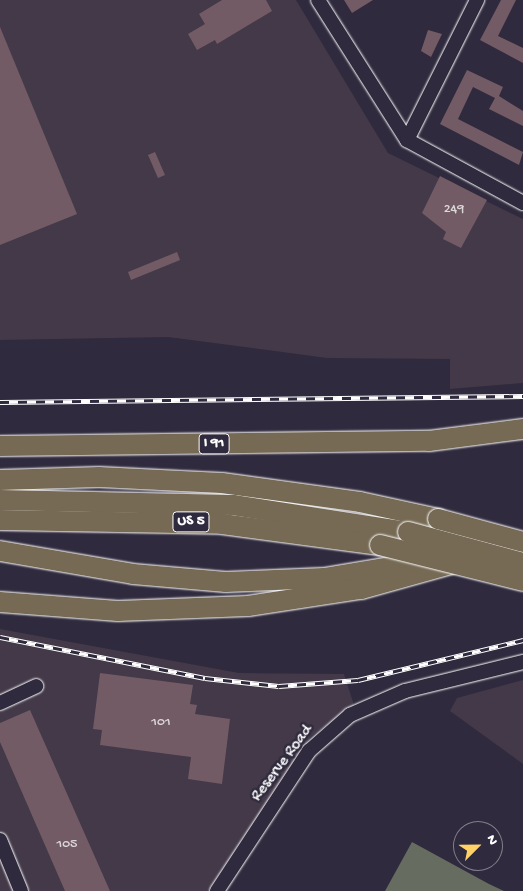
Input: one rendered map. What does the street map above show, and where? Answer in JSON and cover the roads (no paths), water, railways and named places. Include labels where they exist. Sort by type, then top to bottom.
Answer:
[{"type":"highway","name":"I 91","points":[[0,446],[429,441],[523,429]]},
{"type":"highway","points":[[0,470],[187,473],[226,476],[271,489]]},
{"type":"highway","points":[[0,480],[130,478],[271,489],[438,519],[523,541]]},
{"type":"highway","points":[[0,500],[70,500],[256,507],[408,532],[523,563]]},
{"type":"highway","name":"US 5","points":[[0,520],[217,523],[380,546],[523,581]]},
{"type":"highway","points":[[0,602],[118,611],[222,608],[306,598],[403,580],[523,541]]},
{"type":"highway","points":[[0,551],[133,574],[226,582],[324,578],[417,562],[464,561]]},
{"type":"street","points":[[318,0],[406,140],[523,203]]},
{"type":"street","points":[[406,140],[477,0]]},
{"type":"street","name":"Reserve Road","points":[[217,891],[310,752],[350,715],[405,691],[523,662]]},
{"type":"street","points":[[0,703],[36,686]]},
{"type":"street","points":[[0,840],[21,891]]},
{"type":"railway","points":[[0,402],[523,396]]},
{"type":"railway","points":[[0,637],[205,678],[279,686],[358,680],[523,640]]}]
